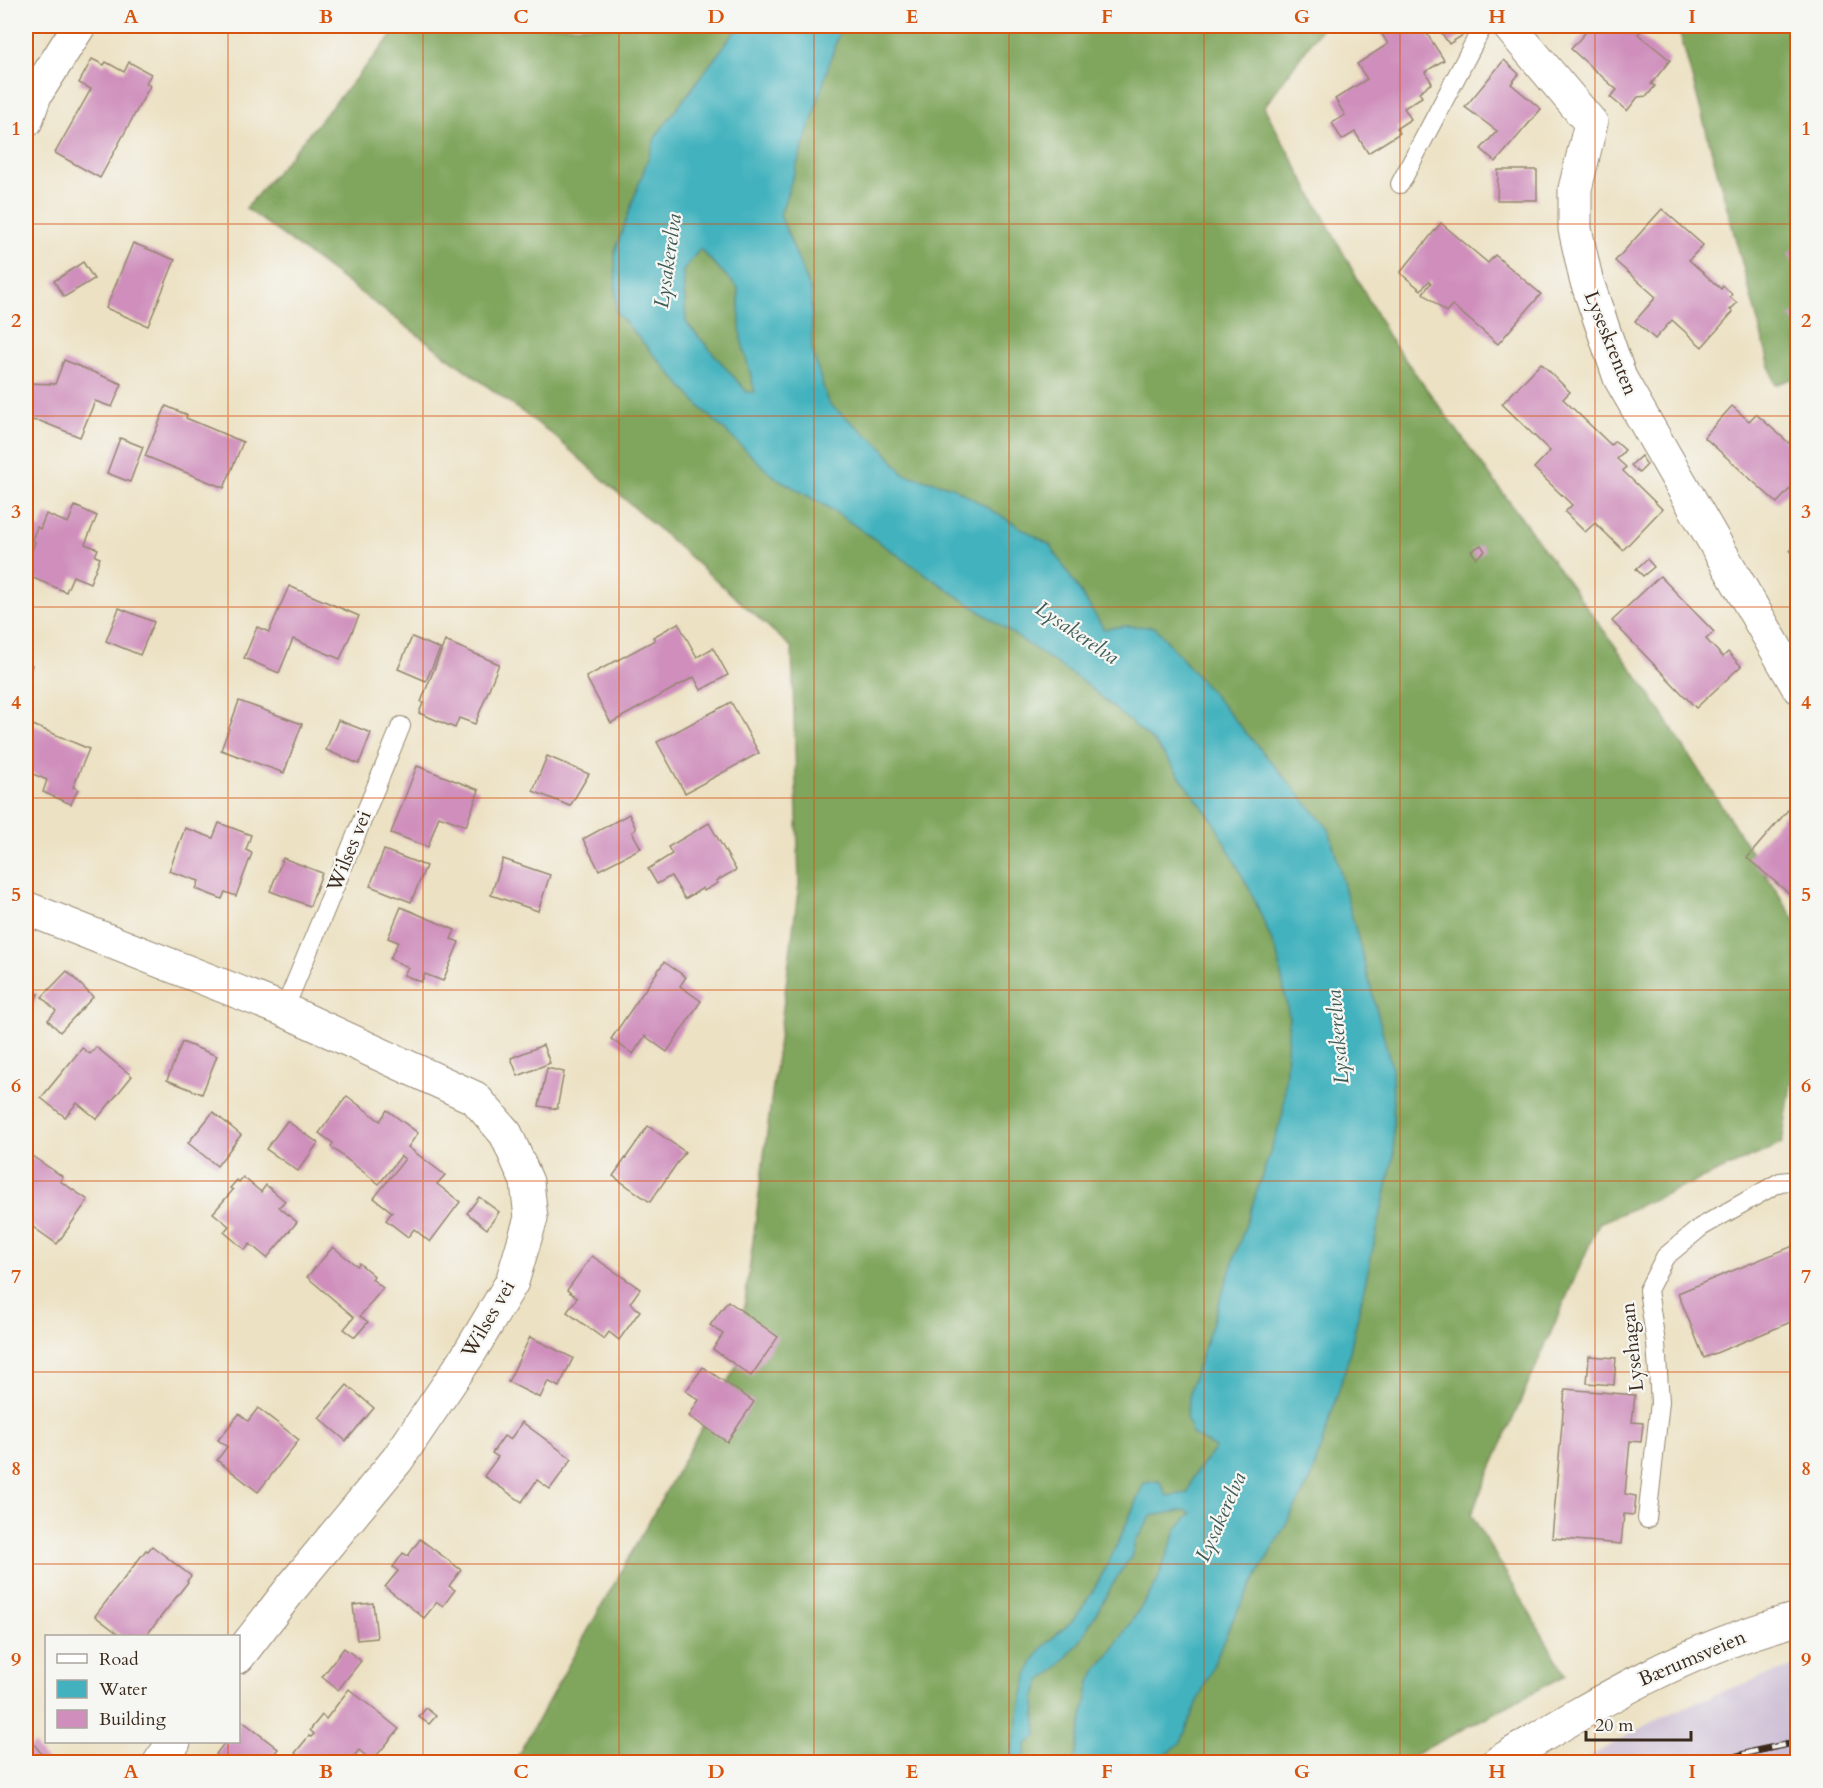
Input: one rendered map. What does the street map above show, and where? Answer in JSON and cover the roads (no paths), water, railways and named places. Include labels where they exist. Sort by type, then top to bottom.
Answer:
[{"type":"street","points":[[26,121],[35,95],[79,26]]},
{"type":"street","name":"Lyseskrenten","points":[[1509,26],[1591,123],[1575,189],[1575,229],[1586,279],[1620,378],[1797,687]]},
{"type":"street","name":"Wilses vei","points":[[26,908],[284,1010],[475,1098],[506,1134],[527,1182],[531,1218],[512,1282],[397,1460],[240,1654]]},
{"type":"street","name":"Bærumsveien","points":[[1499,1762],[1647,1675],[1729,1640],[1797,1619]]},
{"type":"street","points":[[160,1762],[173,1743]]},
{"type":"lane","points":[[1400,184],[1483,26]]},
{"type":"lane","name":"Wilses vei","points":[[284,1010],[400,726]]},
{"type":"lane","name":"Lysehagan","points":[[1647,1519],[1660,1402],[1656,1343],[1648,1290],[1665,1257],[1701,1227],[1780,1182],[1797,1180]]},
{"type":"water","name":"Lysakerelva","points":[[739,26],[841,26],[780,215],[811,291],[812,349],[828,403],[881,446],[904,474],[953,487],[1050,545],[1104,629],[1126,626],[1155,627],[1329,829],[1392,1068],[1394,1155],[1348,1360],[1311,1479],[1231,1623],[1181,1742],[1158,1762],[1074,1762],[1090,1682],[1156,1584],[1177,1528],[1192,1513],[1185,1510],[1152,1516],[1136,1540],[1131,1558],[1120,1572],[1079,1643],[1057,1668],[1040,1682],[1035,1700],[1037,1736],[1026,1745],[1024,1762],[1009,1762],[1024,1688],[1032,1664],[1042,1648],[1073,1620],[1088,1599],[1114,1550],[1144,1483],[1159,1481],[1167,1496],[1188,1493],[1194,1475],[1215,1448],[1192,1434],[1186,1416],[1191,1386],[1283,1114],[1289,1017],[1277,953],[1252,894],[1213,821],[1155,743],[1086,684],[829,508],[773,476],[702,409],[616,312],[615,251],[656,136]],"holes":[[[700,249],[738,288],[741,339],[755,392],[747,392],[686,322],[683,271]]]},
{"type":"railway","points":[[1716,1762],[1798,1742]]}]
